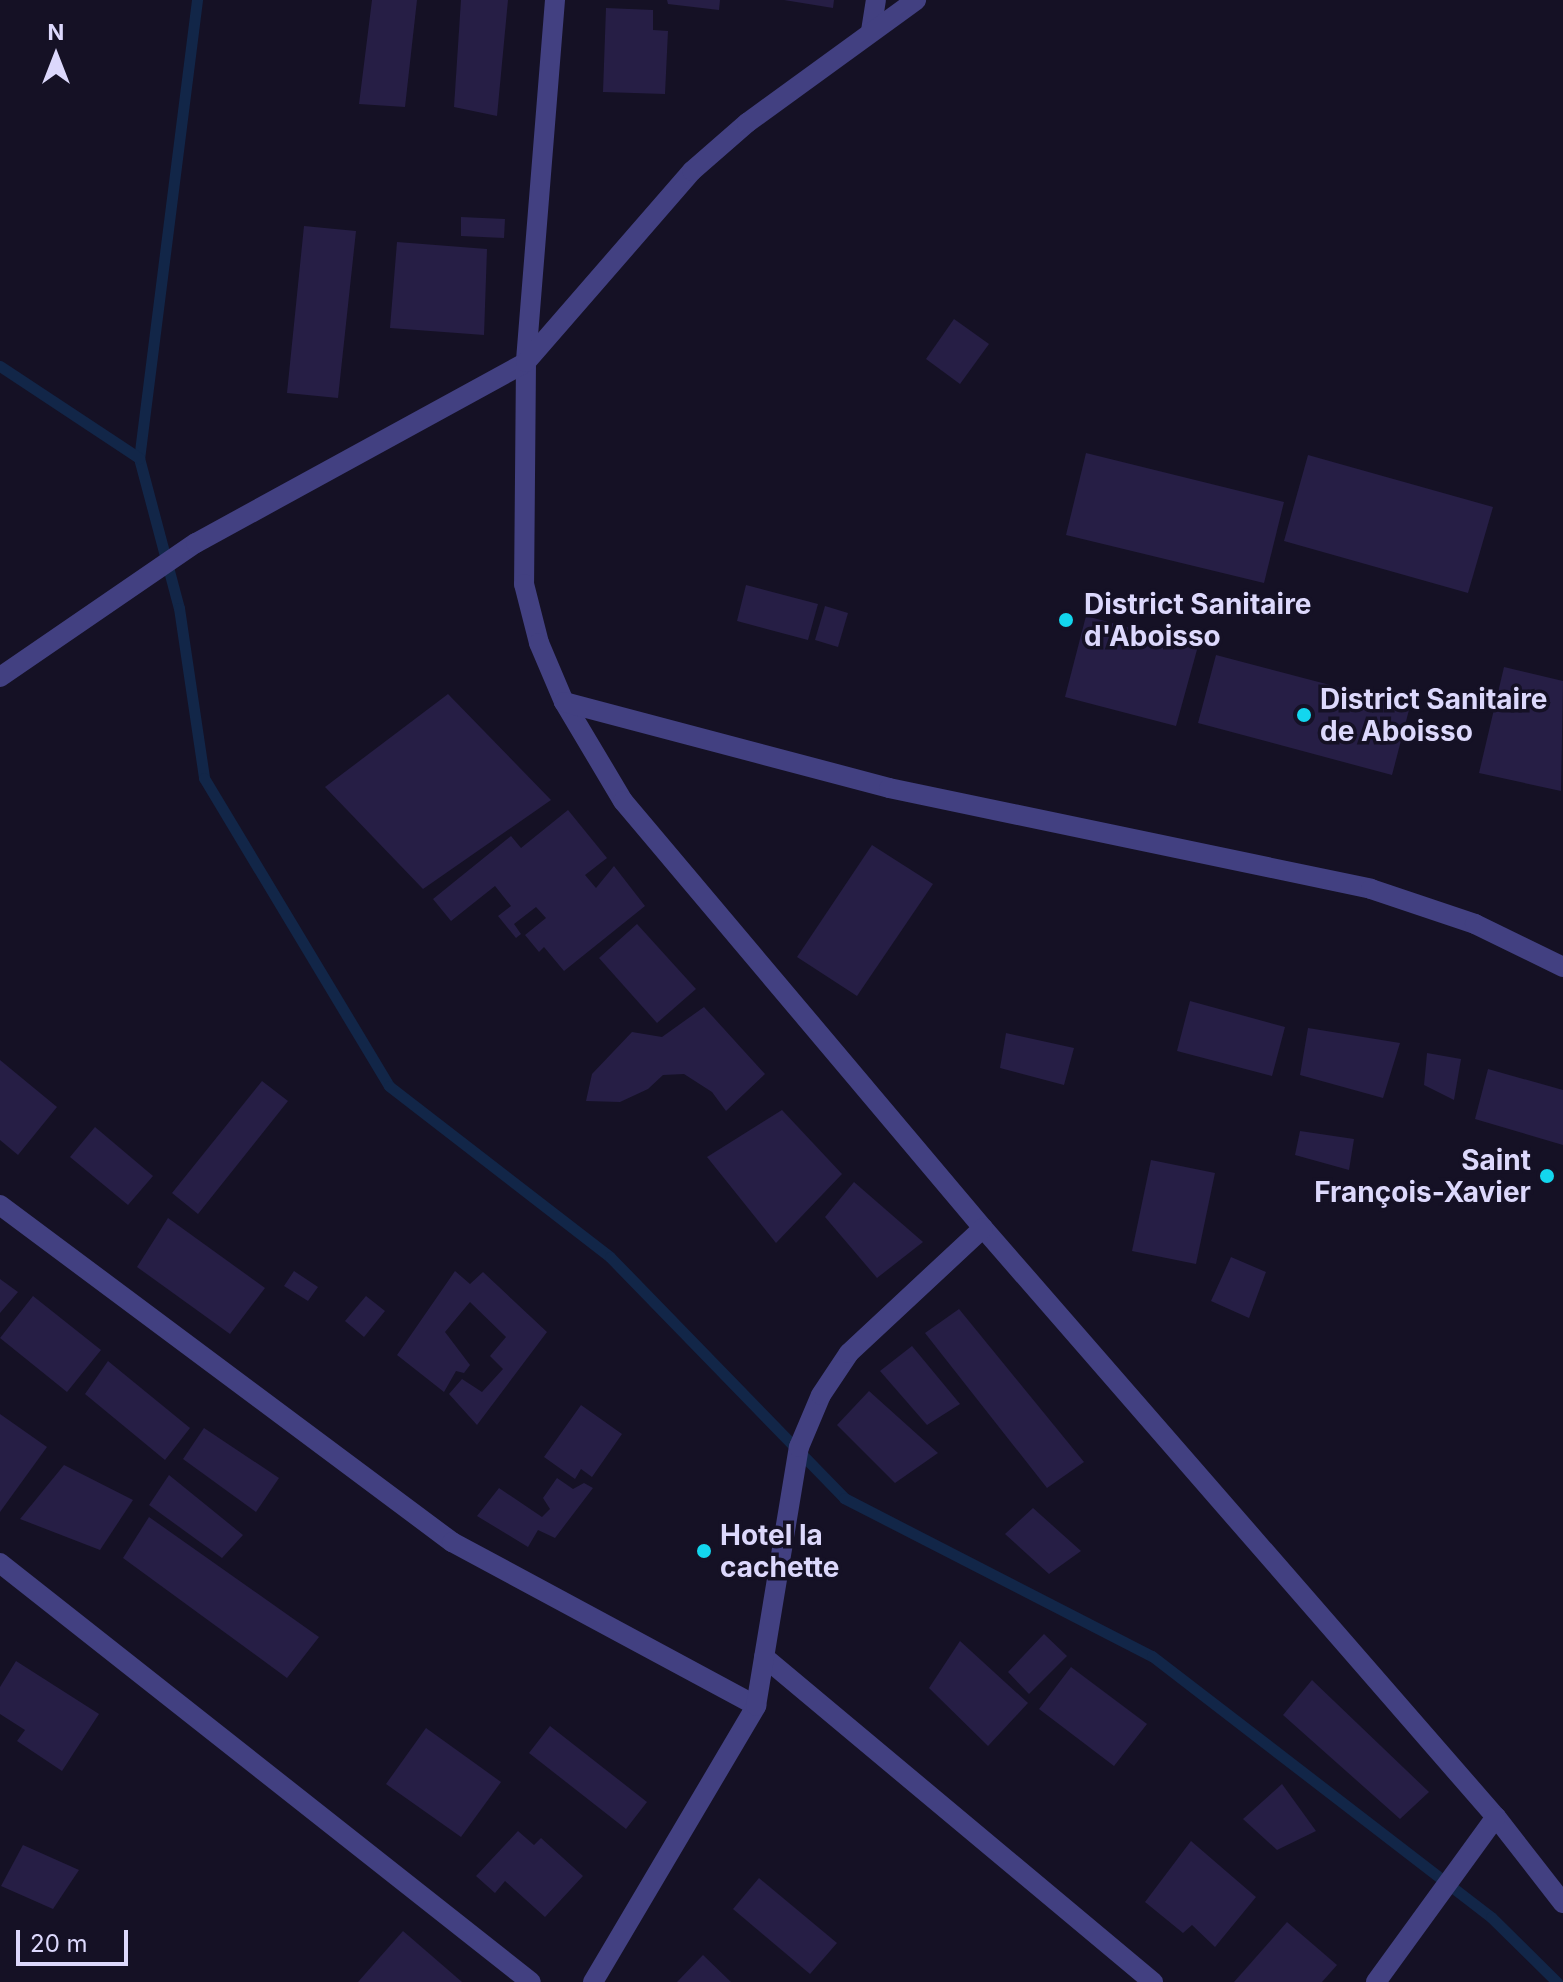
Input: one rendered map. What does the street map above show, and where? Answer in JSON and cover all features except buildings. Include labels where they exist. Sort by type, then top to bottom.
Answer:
[{"type":"street","points":[[555,0],[526,362],[524,584],[539,643],[564,702],[623,801],[983,1228],[1496,1817],[1563,1903]]},
{"type":"street","points":[[871,31],[876,0]]},
{"type":"street","points":[[0,677],[196,543],[526,362],[692,171],[871,31],[916,0]]},
{"type":"street","points":[[564,702],[889,788],[1371,889],[1475,924],[1563,967]]},
{"type":"street","points":[[0,1205],[452,1542],[756,1706]]},
{"type":"street","points":[[593,1982],[756,1706],[799,1447],[821,1395],[849,1353],[983,1228]]},
{"type":"street","points":[[0,1563],[531,1982]]},
{"type":"street","points":[[764,1657],[1153,1982]]},
{"type":"street","points":[[1376,1982],[1496,1817]]},
{"type":"waterway","points":[[197,0],[139,458],[179,608],[204,778],[389,1086],[610,1257],[844,1498],[1152,1656],[1491,1917],[1557,1982]]},
{"type":"waterway","points":[[0,366],[139,458]]},
{"type":"place","name":"District Sanitaire d'Aboisso","points":[[1066,620]]},
{"type":"place","name":"District Sanitaire de Aboisso","points":[[1304,715]]},
{"type":"place","name":"Saint François-Xavier","points":[[1547,1176]]},
{"type":"place","name":"Hotel la cachette","points":[[704,1551]]}]
